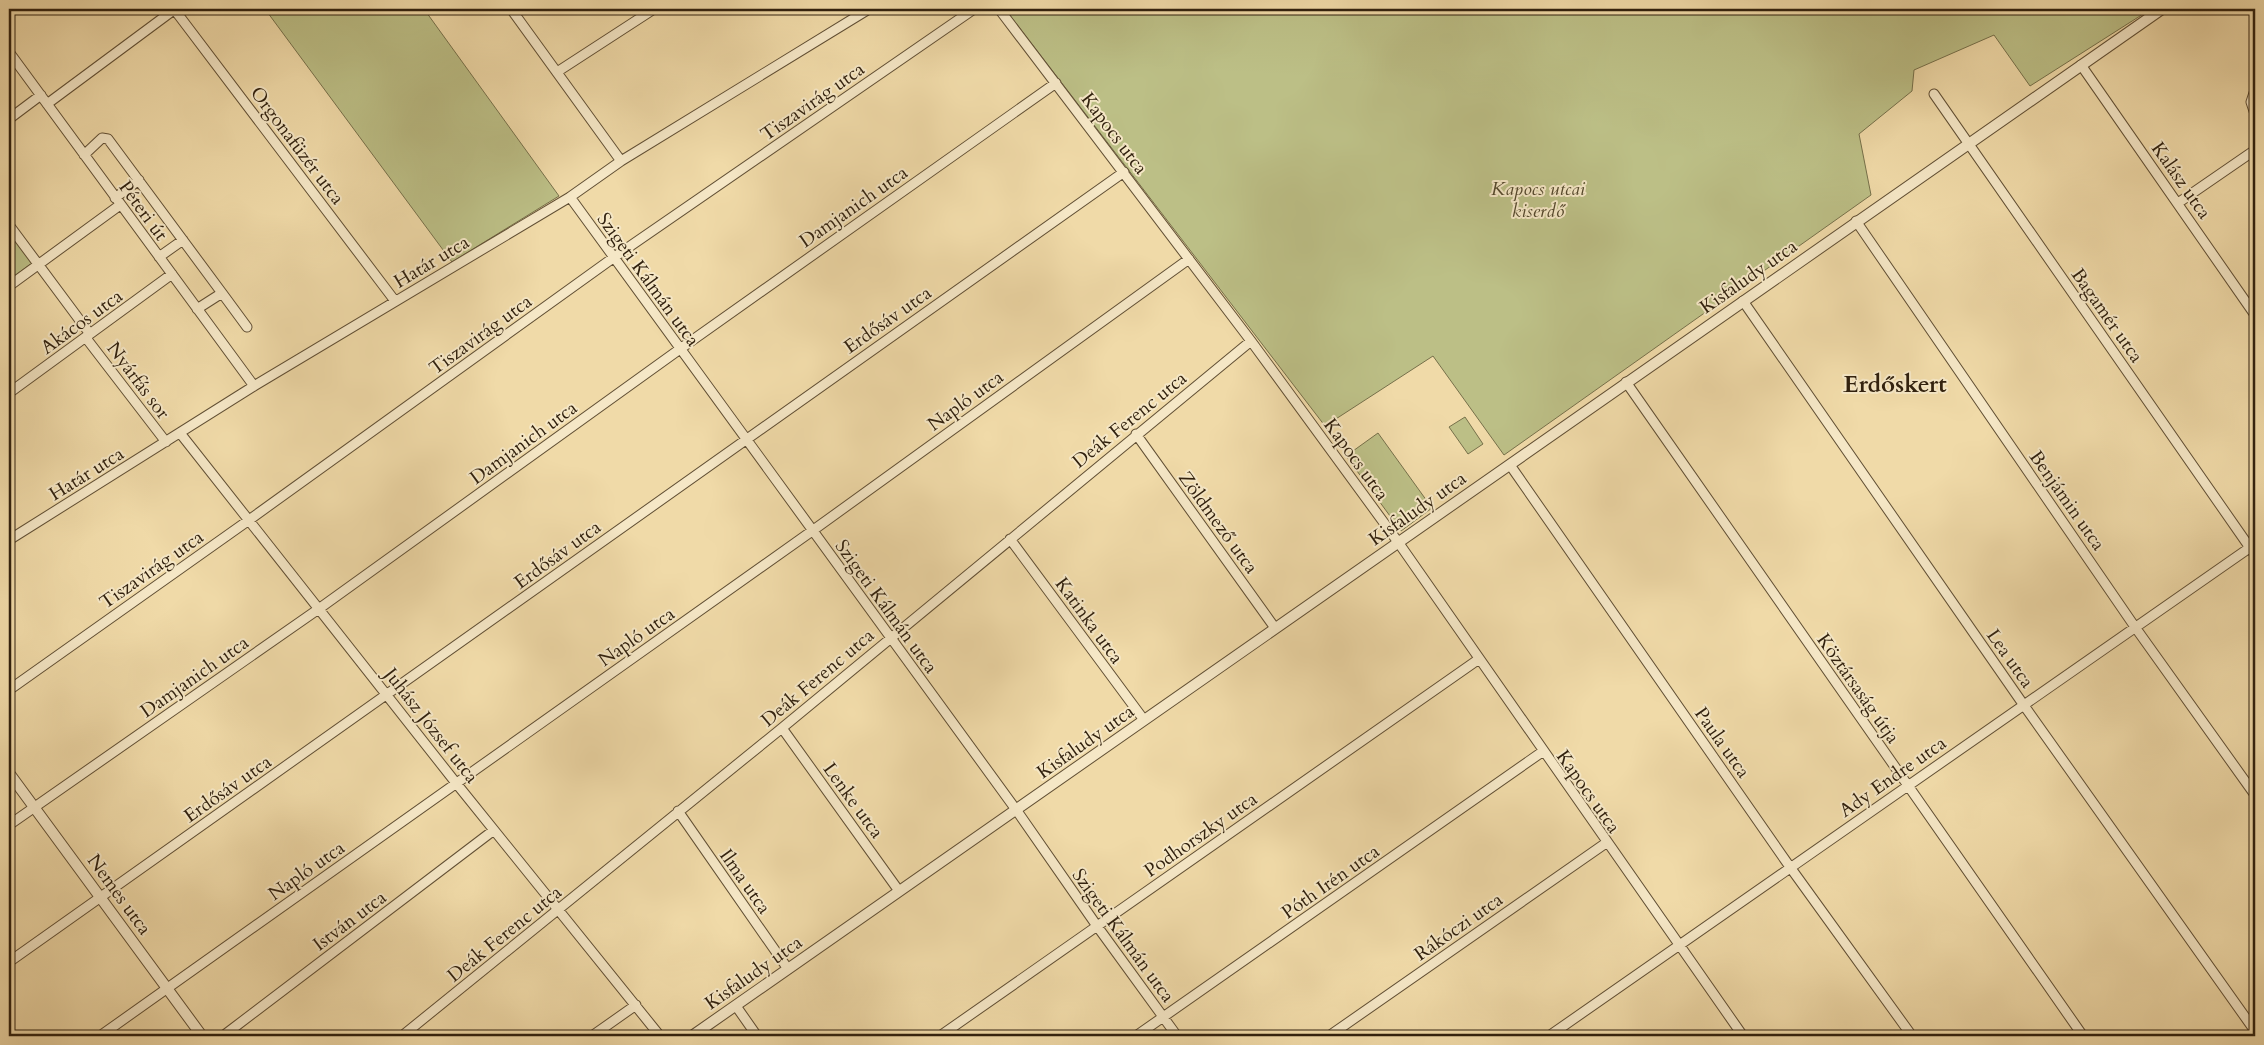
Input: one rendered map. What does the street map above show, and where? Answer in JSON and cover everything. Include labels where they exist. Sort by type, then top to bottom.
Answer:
[{"type":"street","points":[[47,104],[175,9]]},
{"type":"street","name":"Orgonafüzér utca","points":[[175,9],[395,301]]},
{"type":"street","points":[[511,9],[621,161]]},
{"type":"street","points":[[557,72],[654,9]]},
{"type":"street","name":"Határ utca","points":[[9,540],[254,386],[570,197],[621,161],[869,9]]},
{"type":"street","name":"Tiszavirág utca","points":[[9,690],[613,258],[974,9]]},
{"type":"street","name":"Kapocs utca","points":[[999,9],[1251,341],[1398,542],[1542,752],[1743,1036]]},
{"type":"street","name":"Kisfaludy utca","points":[[692,1036],[1017,811],[1626,382],[2162,9]]},
{"type":"street","name":"Péteri út","points":[[9,52],[254,386]]},
{"type":"street","name":"Kalász utca","points":[[2081,65],[2255,315]]},
{"type":"street","name":"Damjanich utca","points":[[9,825],[320,608],[680,349],[1056,83]]},
{"type":"street","points":[[2255,90],[2251,102],[2255,114]]},
{"type":"street","name":"Bagamér utca","points":[[1934,94],[2254,549]]},
{"type":"street","points":[[9,119],[41,96]]},
{"type":"street","points":[[84,155],[105,138],[139,180],[247,327]]},
{"type":"street","points":[[2178,203],[2255,150]]},
{"type":"street","name":"Erdősáv utca","points":[[9,962],[1124,172]]},
{"type":"street","points":[[9,286],[117,201],[139,180]]},
{"type":"street","name":"Szigeti Kálmán utca","points":[[570,197],[1017,811],[1177,1036]]},
{"type":"street","name":"Benjámin utca","points":[[1856,221],[2135,626],[2255,794]]},
{"type":"street","name":"Nyárfás sor","points":[[9,225],[166,442]]},
{"type":"street","points":[[159,258],[183,240]]},
{"type":"street","name":"Napló utca","points":[[100,1036],[812,531],[1189,259]]},
{"type":"street","name":"Akácos utca","points":[[9,391],[172,274]]},
{"type":"street","points":[[197,309],[222,294]]},
{"type":"street","name":"Lea utca","points":[[1743,301],[2023,704],[2255,1032]]},
{"type":"street","name":"Deák Ferenc utca","points":[[402,1036],[782,728],[1251,341]]},
{"type":"street","name":"Köztársaság útja","points":[[1626,382],[2083,1036]]},
{"type":"street","name":"Juhász József utca","points":[[180,433],[320,608],[456,783],[660,1036]]},
{"type":"street","name":"Zöldmező utca","points":[[1136,434],[1275,628]]},
{"type":"street","name":"Paula utca","points":[[1510,465],[1790,867],[1912,1036]]},
{"type":"street","name":"Katinka utca","points":[[1010,539],[1144,720]]},
{"type":"street","name":"Ady Endre utca","points":[[1549,1036],[2135,626],[2254,549]]},
{"type":"street","name":"Podhorszky utca","points":[[940,1036],[1479,659]]},
{"type":"street","name":"Lenke utca","points":[[782,728],[899,891]]},
{"type":"street","name":"Póth Irén utca","points":[[1136,1036],[1542,752]]},
{"type":"street","name":"Nemes utca","points":[[9,772],[202,1036]]},
{"type":"street","name":"Ilma utca","points":[[678,811],[788,969]]},
{"type":"street","name":"István utca","points":[[223,1036],[494,830]]},
{"type":"street","name":"Rákóczi utca","points":[[1329,1036],[1606,843]]},
{"type":"street","points":[[592,1036],[636,1005]]},
{"type":"street","points":[[736,1006],[757,1036]]},
{"type":"green space","points":[[265,9],[424,9],[559,196],[452,262]]},
{"type":"green space","name":"Kapocs utcai kiserdő","points":[[1005,9],[2151,9],[2030,86],[1994,35],[1914,70],[1912,91],[1859,134],[1871,195],[1504,455],[1433,356],[1325,426]]},
{"type":"green space","points":[[9,232],[32,263],[9,280]]},
{"type":"green space","points":[[1465,417],[1483,444],[1468,454],[1449,427]]},
{"type":"green space","points":[[1378,433],[1432,508],[1401,531],[1346,456]]},
{"type":"district","name":"Erdőskert","points":[[1895,384]]}]
